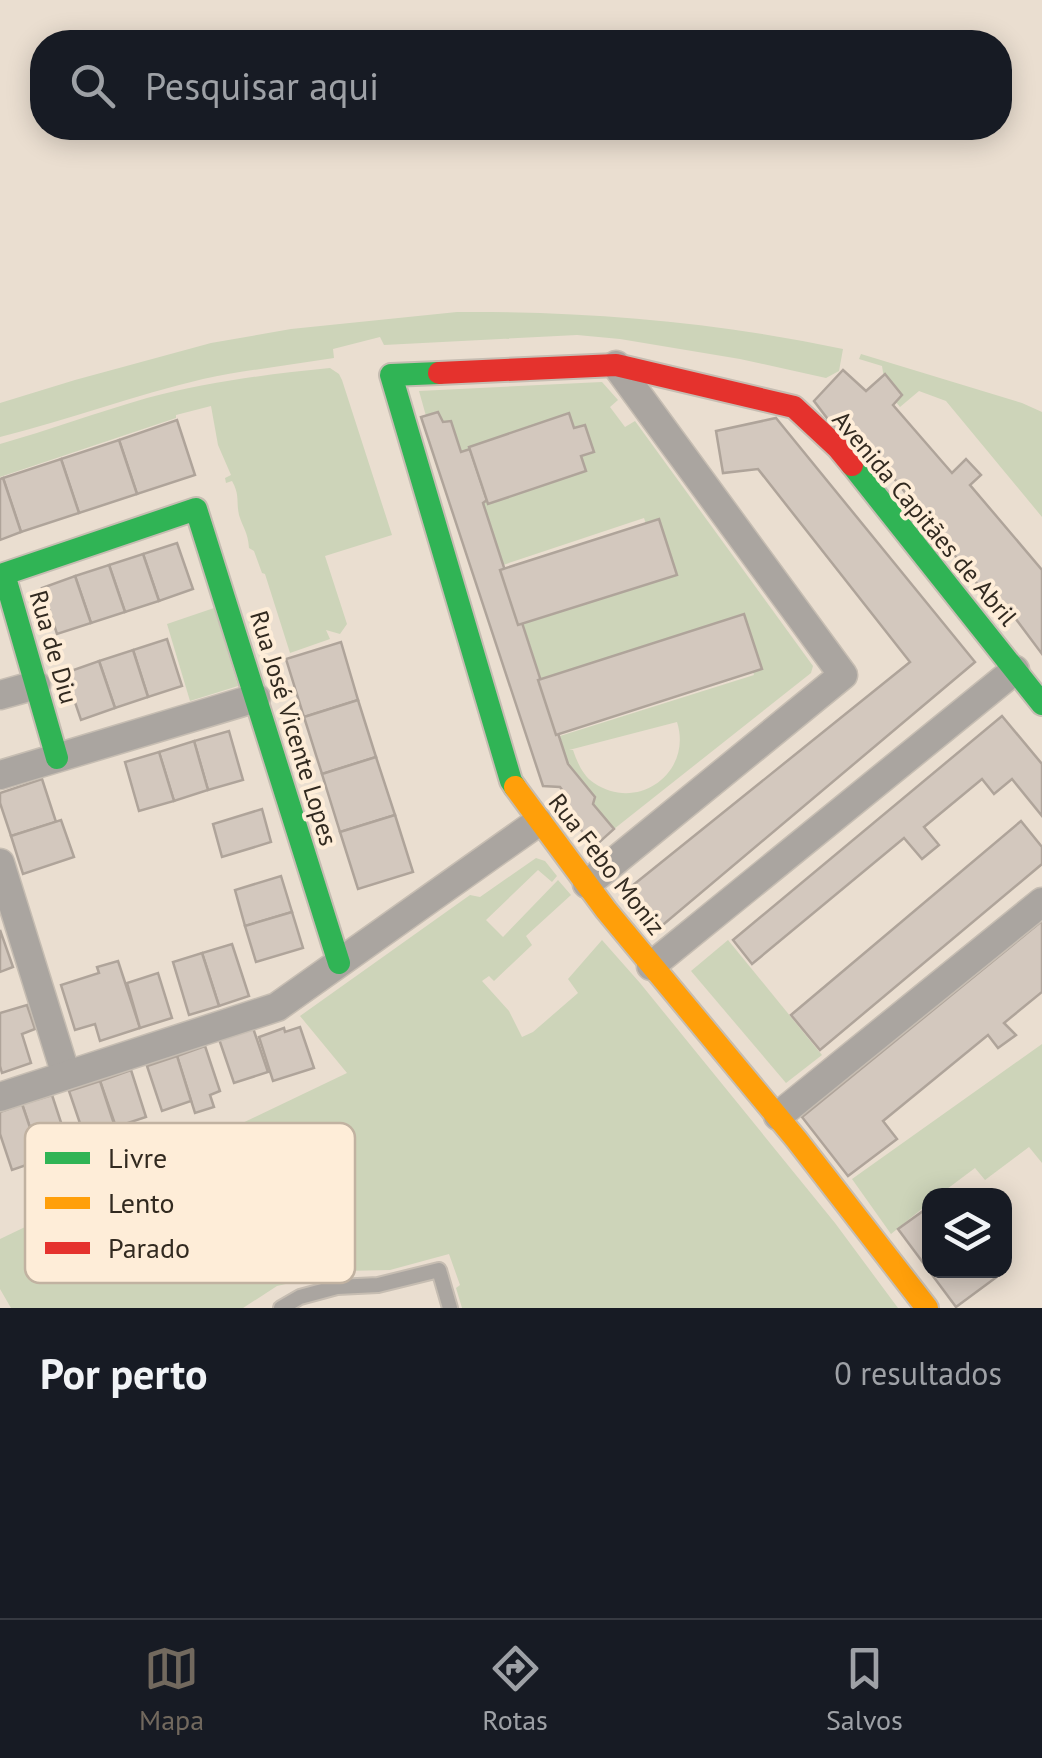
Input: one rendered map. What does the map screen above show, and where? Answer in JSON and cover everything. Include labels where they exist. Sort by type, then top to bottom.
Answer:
[{"type":"street","name":"Avenida Capitães de Abril","points":[[391,375],[616,364],[794,406],[838,448],[1042,704]]},
{"type":"street","points":[[587,884],[843,675],[616,364]]},
{"type":"street","name":"Rua Febo Moniz","points":[[391,375],[512,781],[538,822],[651,966],[778,1116],[927,1308]]},
{"type":"street","name":"Rua de Diu","points":[[57,758],[4,574],[196,509]]},
{"type":"street","name":"Rua José Vicente Lopes","points":[[196,509],[339,964]]},
{"type":"street","points":[[651,966],[1015,670]]},
{"type":"street","points":[[0,695],[36,684]]},
{"type":"street","points":[[0,775],[256,698]]},
{"type":"street","points":[[0,1096],[278,1007],[538,822]]},
{"type":"street","points":[[0,863],[66,1075]]},
{"type":"street","points":[[778,1116],[1042,902]]},
{"type":"lane","points":[[281,1308],[300,1297],[337,1286],[378,1285],[439,1270],[450,1308]]},
{"type":"green space","points":[[457,312],[652,320],[843,349],[839,371],[826,378],[740,359],[577,335],[384,345],[380,337],[333,349],[334,358],[203,379],[0,437],[0,403],[75,380],[211,343],[291,329]]},
{"type":"green space","points":[[861,354],[1042,412],[1042,517],[946,401],[919,391],[900,407],[886,390],[882,366],[859,359]]},
{"type":"green space","points":[[330,368],[342,380],[392,535],[325,556],[347,624],[340,634],[326,630],[330,639],[290,653],[265,574],[249,548],[234,486],[232,481],[226,483],[225,478],[231,475],[218,445],[211,406],[0,477],[0,444],[170,392]]},
{"type":"green space","points":[[602,382],[618,400],[610,407],[625,427],[635,421],[813,666],[811,673],[614,829],[593,804],[595,796],[568,764],[560,736],[754,675],[749,659],[758,655],[749,629],[541,679],[523,623],[664,579],[644,518],[503,565],[483,503],[586,471],[581,456],[593,452],[585,426],[470,447],[461,452],[451,421],[426,416],[419,391]],"holes":[[[677,722],[680,740],[669,771],[644,790],[628,793],[594,783],[584,773],[573,750],[569,750]]]},
{"type":"green space","points":[[214,608],[238,686],[190,701],[167,624]]},
{"type":"green space","points":[[536,858],[545,861],[557,876],[552,882],[538,870],[486,920],[503,937],[558,880],[571,895],[526,936],[532,945],[494,981],[489,976],[482,981],[509,1011],[522,1037],[578,993],[568,979],[602,940],[835,1223],[898,1308],[462,1308],[456,1288],[460,1285],[449,1254],[390,1270],[355,1271],[355,1123],[242,1123],[347,1073],[300,1016],[470,895],[480,897]]},
{"type":"green space","points":[[728,940],[822,1055],[786,1083],[691,971]]},
{"type":"green space","points":[[1042,1044],[1042,1163],[1029,1147],[985,1180],[975,1168],[948,1188],[922,1188],[922,1209],[891,1234],[852,1179]]},
{"type":"green space","points":[[25,1227],[25,1283],[290,1283],[277,1286],[243,1308],[11,1308],[0,1289],[0,1239]]},
{"type":"building","points":[[843,370],[866,391],[885,374],[902,395],[893,405],[952,473],[966,459],[981,475],[970,485],[1042,570],[1042,654],[1004,603],[997,609],[859,434],[846,443],[814,401]]},
{"type":"building","points":[[438,412],[443,422],[451,421],[461,452],[470,449],[487,500],[483,503],[568,764],[614,829],[594,847],[563,806],[568,798],[560,787],[543,786],[421,417]]},
{"type":"building","points":[[569,413],[574,428],[585,425],[594,452],[581,456],[586,471],[488,504],[469,447]]},
{"type":"building","points":[[776,418],[975,662],[658,929],[627,890],[910,662],[758,469],[723,473],[716,431]]},
{"type":"building","points":[[177,420],[195,475],[137,494],[119,440]]},
{"type":"building","points":[[119,440],[137,494],[79,513],[61,459]]},
{"type":"building","points":[[61,459],[79,513],[21,532],[3,478]]},
{"type":"building","points":[[3,478],[21,532],[0,540],[0,479]]},
{"type":"building","points":[[659,519],[677,575],[518,625],[500,570]]},
{"type":"building","points":[[177,543],[193,589],[159,601],[143,554]]},
{"type":"building","points":[[143,554],[159,601],[125,612],[109,565]]},
{"type":"building","points":[[109,565],[125,612],[91,623],[75,576]]},
{"type":"building","points":[[75,576],[91,623],[57,634],[42,588]]},
{"type":"building","points":[[744,614],[762,669],[556,735],[538,680]]},
{"type":"building","points":[[167,639],[182,686],[148,697],[133,650]]},
{"type":"building","points":[[341,642],[358,700],[304,717],[286,659]]},
{"type":"building","points":[[133,650],[148,697],[115,708],[99,661]]},
{"type":"building","points":[[99,661],[115,708],[81,720],[65,673]]},
{"type":"building","points":[[358,700],[376,757],[322,774],[304,717]]},
{"type":"building","points":[[1002,716],[1042,764],[1042,816],[1012,779],[994,794],[982,779],[924,827],[939,845],[922,859],[904,838],[752,964],[733,940]]},
{"type":"building","points":[[229,731],[243,780],[208,790],[194,741]]},
{"type":"building","points":[[194,741],[208,790],[174,801],[159,752]]},
{"type":"building","points":[[159,752],[174,801],[139,811],[125,762]]},
{"type":"building","points":[[376,757],[395,815],[340,832],[322,774]]},
{"type":"building","points":[[42,779],[56,822],[11,836],[0,793]]},
{"type":"building","points":[[262,809],[271,842],[222,857],[213,824]]},
{"type":"building","points":[[395,815],[413,872],[358,889],[340,832]]},
{"type":"building","points":[[61,820],[74,857],[23,874],[11,836]]},
{"type":"building","points":[[1021,821],[1042,847],[1042,864],[820,1050],[791,1015]]},
{"type":"building","points":[[281,876],[292,912],[245,926],[235,890]]},
{"type":"building","points":[[292,912],[303,948],[256,962],[245,926]]},
{"type":"building","points":[[1042,921],[1042,992],[1004,1023],[1016,1035],[998,1048],[988,1035],[883,1121],[897,1139],[848,1176],[802,1117]]},
{"type":"building","points":[[0,930],[13,967],[0,972]]},
{"type":"building","points":[[232,944],[249,996],[219,1006],[202,953]]},
{"type":"building","points":[[202,953],[219,1006],[189,1015],[173,962]]},
{"type":"building","points":[[118,961],[140,1028],[100,1041],[95,1024],[75,1030],[61,985],[99,973],[97,967]]},
{"type":"building","points":[[158,973],[172,1018],[140,1028],[127,983]]},
{"type":"building","points":[[27,1005],[35,1029],[22,1034],[31,1063],[2,1073],[0,1013]]},
{"type":"building","points":[[300,1027],[314,1068],[273,1081],[259,1037]]},
{"type":"building","points":[[253,1028],[268,1072],[234,1083],[219,1039]]},
{"type":"building","points":[[205,1046],[220,1091],[210,1095],[214,1107],[195,1113],[177,1056]]},
{"type":"building","points":[[177,1056],[191,1101],[162,1111],[147,1066]]},
{"type":"building","points":[[131,1070],[146,1117],[115,1123],[100,1081]]},
{"type":"building","points":[[100,1081],[114,1123],[80,1123],[69,1091]]},
{"type":"building","points":[[52,1095],[61,1123],[28,1123],[22,1104]]},
{"type":"building","points":[[22,1104],[28,1123],[25,1123],[25,1166],[12,1170],[0,1134],[0,1112]]},
{"type":"building","points":[[922,1212],[922,1261],[898,1229]]},
{"type":"building","points":[[934,1278],[995,1278],[956,1307]]},
{"type":"traffic: fast","points":[[439,373],[391,375],[515,787]]},
{"type":"traffic: fast","points":[[852,465],[1042,704]]},
{"type":"traffic: fast","points":[[57,758],[4,574],[196,509],[339,963]]},
{"type":"traffic: slow","points":[[515,787],[606,910],[796,1139],[927,1308]]},
{"type":"traffic: jam","points":[[439,373],[616,365],[794,407],[852,465]]}]
